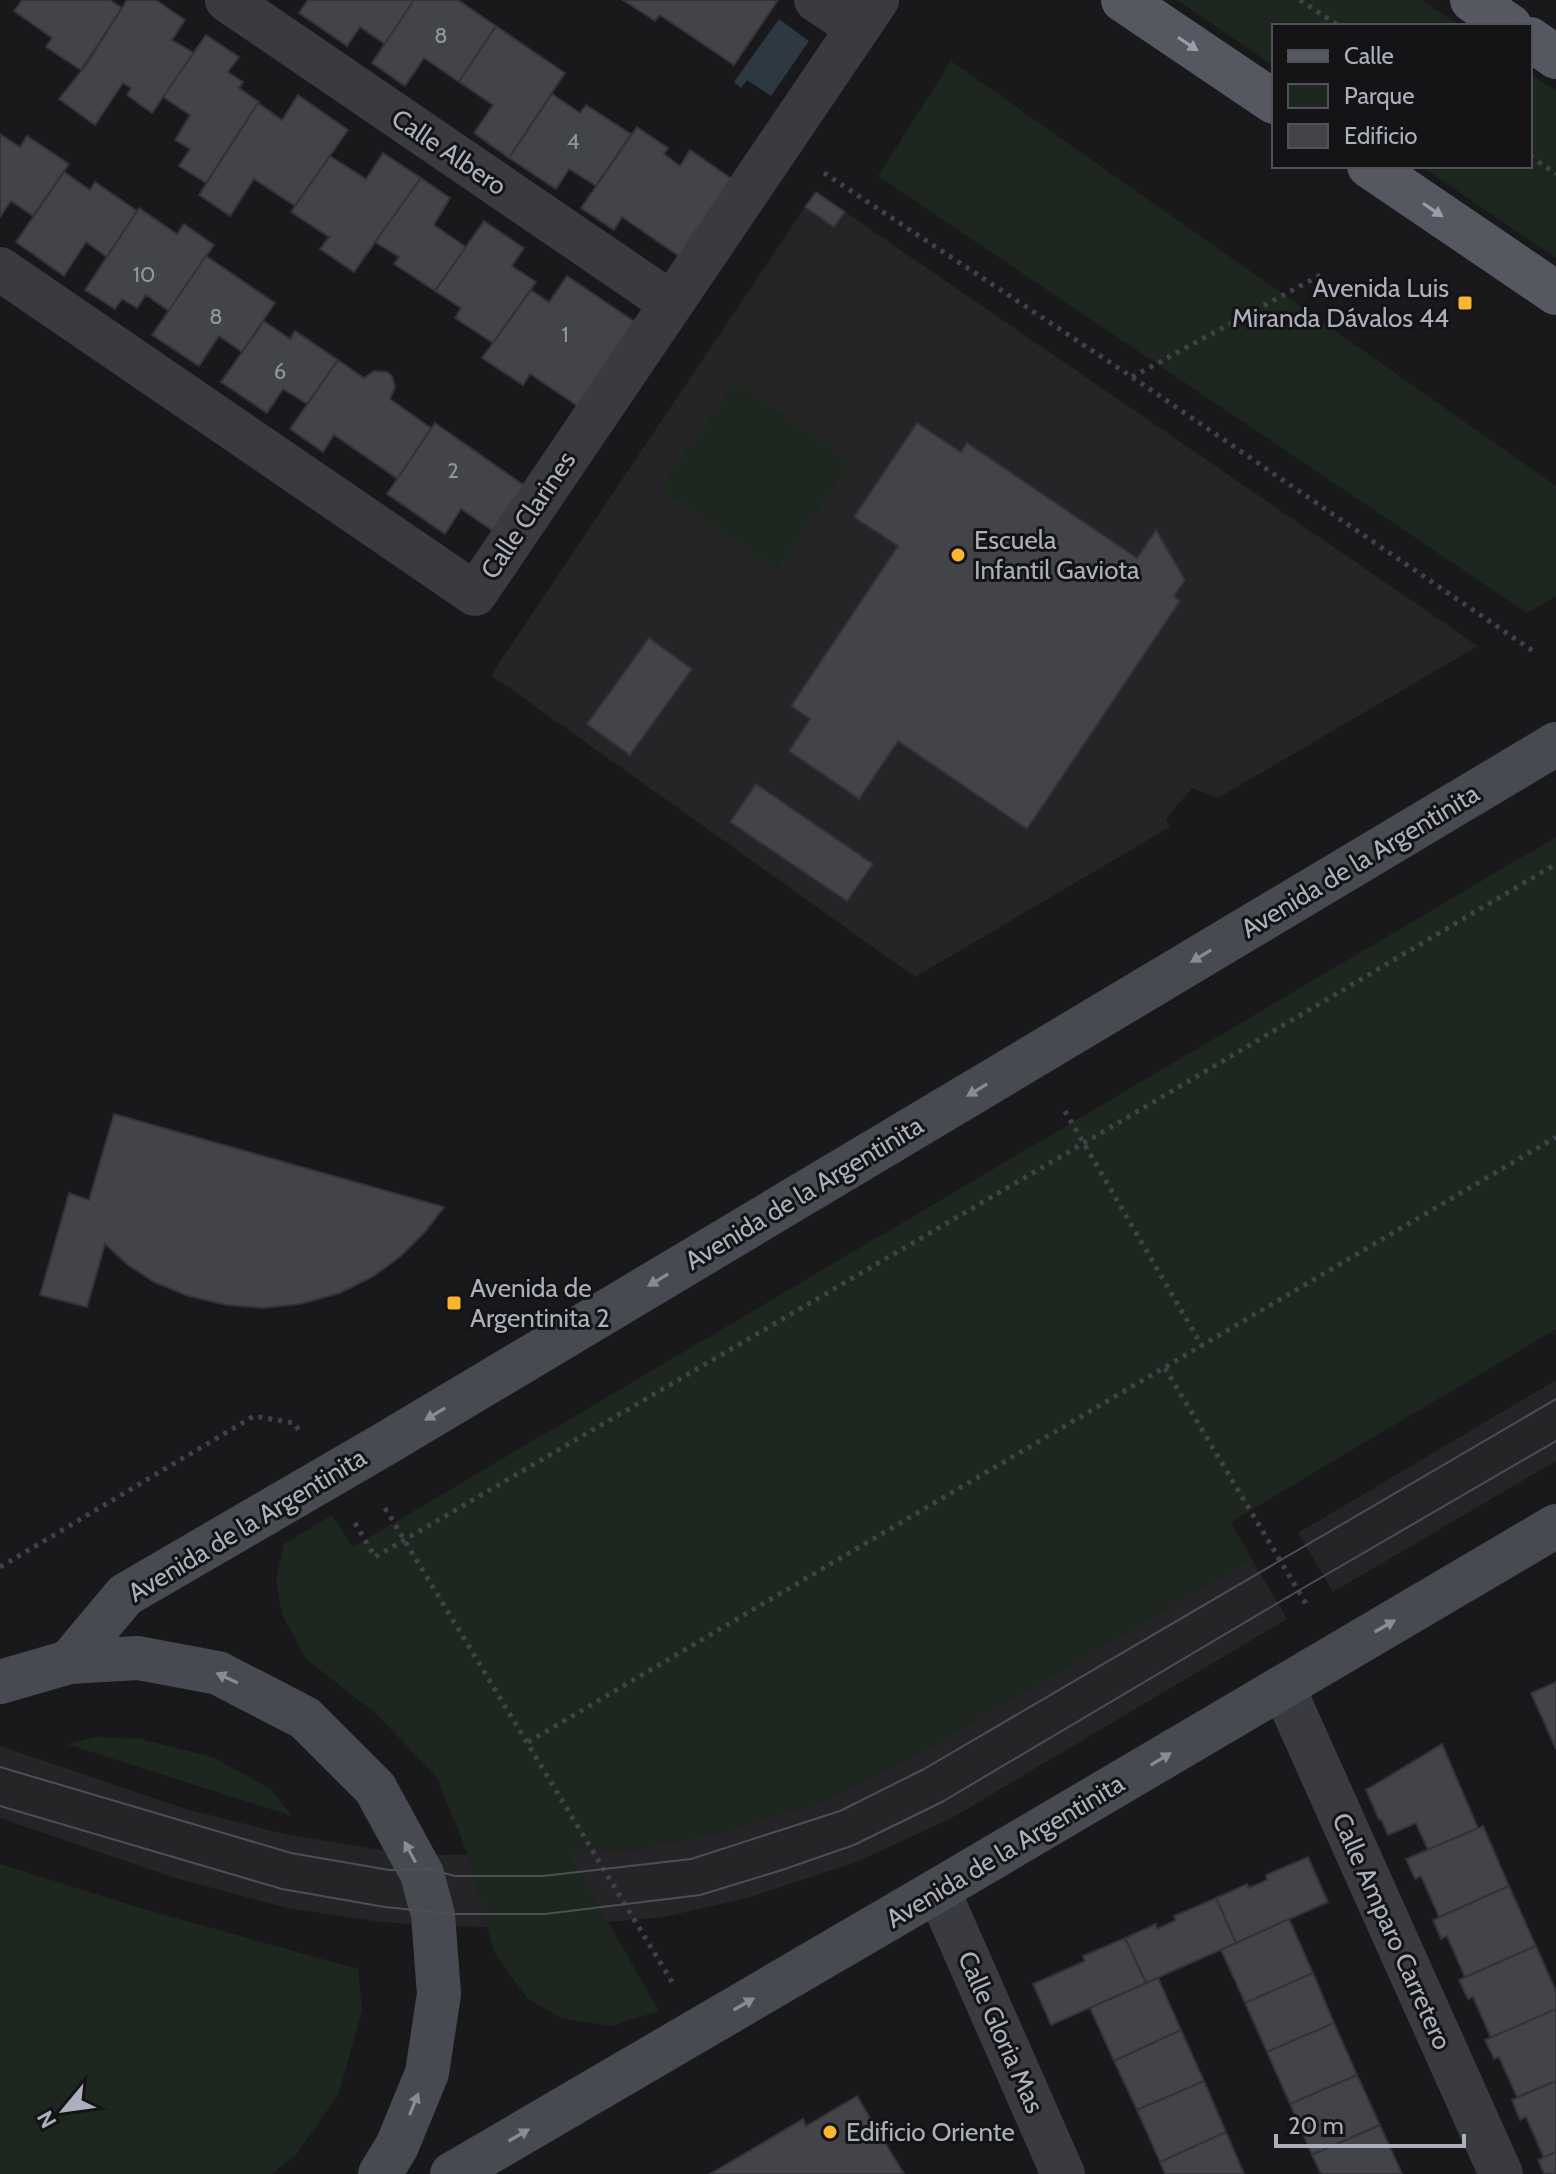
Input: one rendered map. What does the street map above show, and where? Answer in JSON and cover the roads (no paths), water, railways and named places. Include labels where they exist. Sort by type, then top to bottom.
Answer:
[{"type":"main road","points":[[1123,0],[1272,101]]},
{"type":"main road","points":[[1472,0],[1507,24]]},
{"type":"main road","points":[[1532,40],[1556,57]]},
{"type":"main road","points":[[1372,168],[1556,293]]},
{"type":"main road","name":"Avenida de la Argentinita","points":[[69,1662],[125,1595],[401,1434],[1556,744]]},
{"type":"main road","name":"Avenida de la Argentinita","points":[[452,2174],[1556,1526]]},
{"type":"main road","points":[[0,1682],[69,1662],[138,1658],[218,1673],[305,1718],[375,1788],[422,1874],[433,1915],[439,1994],[427,2073],[397,2146],[380,2174]]},
{"type":"street","name":"Calle Albero","points":[[227,0],[671,303]]},
{"type":"street","points":[[816,0],[868,14]]},
{"type":"street","name":"Calle Clarines","points":[[0,269],[475,594],[868,14]]},
{"type":"street","name":"Calle Amparo Carretero","points":[[1283,1687],[1501,2174]]},
{"type":"street","name":"Calle Gloria Mas","points":[[938,1890],[1063,2174]]},
{"type":"tram line","points":[[0,1767],[291,1853],[389,1870],[430,1869],[455,1876],[543,1876],[691,1859],[840,1811],[924,1769],[1556,1399]]},
{"type":"tram line","points":[[0,1806],[282,1889],[385,1907],[453,1914],[545,1914],[700,1895],[854,1845],[942,1802],[1556,1441]]},
{"type":"place","name":"Avenida Luis Miranda Dávalos 44","points":[[1465,303]]},
{"type":"place","name":"Escuela Infantil Gaviota","points":[[958,555]]},
{"type":"place","name":"Avenida de Argentinita 2","points":[[454,1303]]},
{"type":"place","name":"Edificio Oriente","points":[[830,2132]]}]
